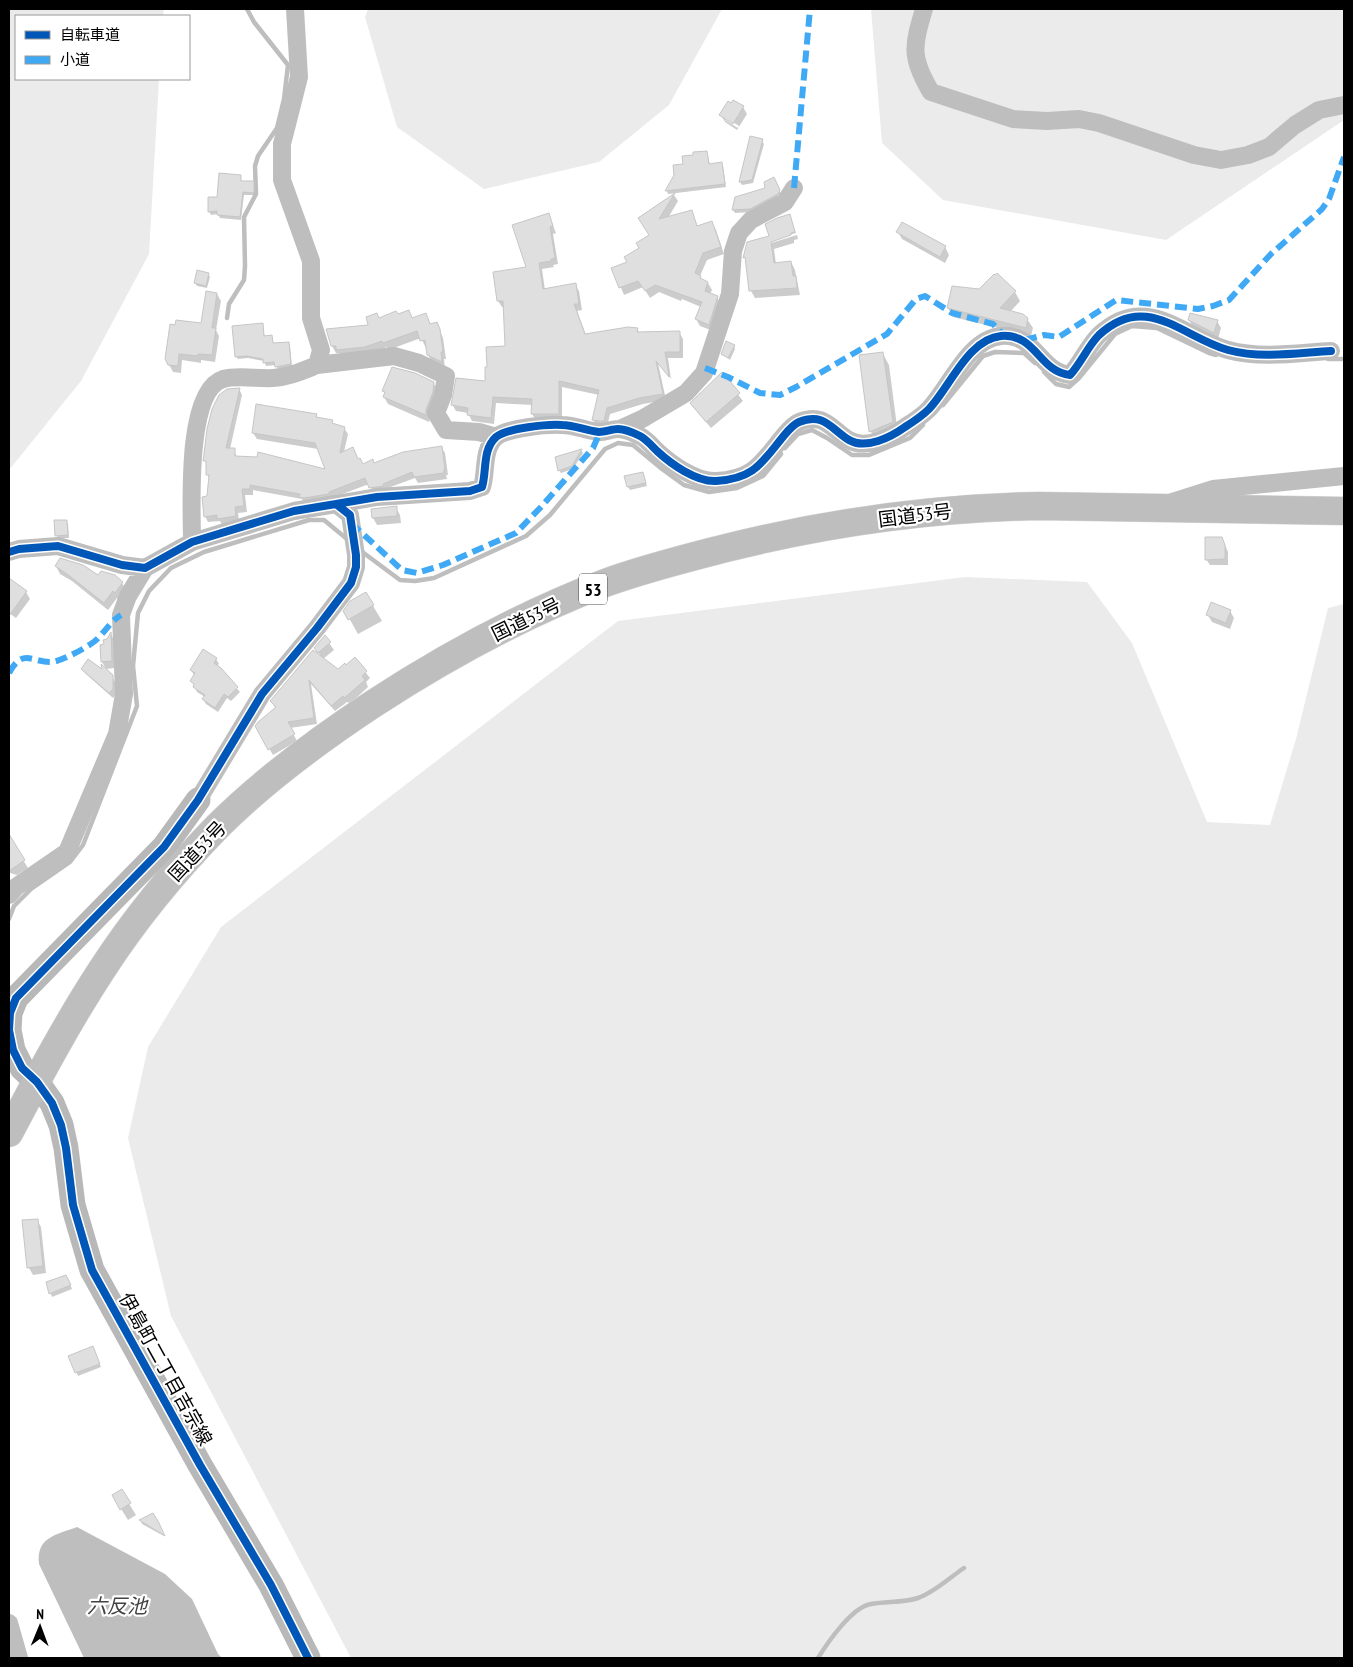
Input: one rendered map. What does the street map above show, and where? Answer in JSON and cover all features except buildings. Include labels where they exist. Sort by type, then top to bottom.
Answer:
[{"type":"highway","name":"国道53号","points":[[13,1125],[101,971],[130,930],[188,859],[223,822],[291,761],[407,682],[505,629],[556,604],[607,583],[697,555],[798,532],[894,517],[992,507],[1098,506],[1344,511]]},
{"type":"street","points":[[295,9],[299,77],[282,144],[282,180],[311,261],[311,318],[320,350],[317,365]]},
{"type":"street","points":[[924,9],[917,32],[914,52],[920,74],[931,92],[1013,119],[1047,121],[1079,118],[1194,155],[1220,160],[1248,155],[1269,147],[1295,125],[1319,110],[1344,105]]},
{"type":"street","points":[[9,895],[16,887],[67,852],[117,734],[124,694],[121,615],[128,596],[145,568],[192,542],[294,511],[377,497],[470,491],[482,487],[485,477],[485,456],[496,438],[512,429],[563,425],[600,432],[620,429],[642,419],[686,393],[704,373],[730,294],[733,251],[739,233],[751,220],[785,202],[794,188]]},
{"type":"street","points":[[620,429],[641,436],[669,462],[691,475],[714,481],[742,477],[758,468],[788,431],[798,423],[812,419],[828,423],[850,441],[863,443],[877,442],[903,429],[929,409],[976,346],[989,339],[1003,336],[1025,340],[1060,374],[1070,375],[1098,337],[1110,326],[1125,318],[1160,319],[1227,350],[1254,356],[1331,351]]},
{"type":"street","points":[[192,542],[191,482],[195,430],[205,398],[212,387],[225,378],[274,378],[298,374],[317,365],[394,356],[419,363],[446,376],[443,395],[436,413],[446,430],[478,432],[496,438]]},
{"type":"street","points":[[1151,508],[1213,489],[1344,476]]},
{"type":"street","points":[[198,800],[262,694],[317,628],[351,583],[356,567],[356,555],[350,515],[336,504]]},
{"type":"street","points":[[9,552],[19,549],[58,546],[122,565],[145,568]]},
{"type":"street","name":"伊島町二丁目吉宗線","points":[[198,800],[164,847],[16,998],[10,1013],[9,1030],[13,1050],[22,1068],[37,1082],[52,1103],[61,1125],[66,1148],[73,1205],[92,1270],[200,1465],[271,1585],[308,1658]]},
{"type":"street","points":[[9,1623],[19,1658]]},
{"type":"shaded area","points":[[9,9],[164,9],[163,15],[15,15],[15,80],[159,80],[149,254],[81,381],[9,470]]},
{"type":"shaded area","points":[[368,9],[722,9],[669,105],[599,162],[484,189],[397,127],[365,17]]},
{"type":"shaded area","points":[[871,9],[1344,9],[1344,120],[1166,240],[943,200],[882,143]]},
{"type":"shaded area","points":[[965,577],[1087,582],[1132,643],[1207,822],[1270,825],[1296,739],[1328,608],[1344,604],[1344,1658],[351,1658],[171,1316],[128,1138],[148,1047],[221,927],[618,621]]},
{"type":"water","name":"六反池","points":[[77,1527],[165,1574],[192,1599],[218,1654],[222,1658],[84,1658],[39,1564],[41,1548],[49,1538]]},
{"type":"waterway","points":[[227,318],[229,304],[244,280],[244,217],[256,194],[255,166],[258,156],[277,128],[284,99],[288,65],[254,22],[247,9]]},
{"type":"waterway","points":[[1044,372],[1056,384],[1069,387],[1079,378],[1115,334],[1132,326],[1157,328],[1216,355]]},
{"type":"waterway","points":[[943,405],[983,356],[995,352],[1024,353],[1035,363]]},
{"type":"waterway","points":[[1328,359],[1344,359]]},
{"type":"waterway","points":[[785,448],[798,434],[812,430],[852,455],[869,455],[910,438],[923,425]]},
{"type":"waterway","points":[[361,551],[400,580],[415,581],[434,578],[526,536],[550,515],[605,449],[618,443],[633,445],[684,485],[709,492],[737,488],[763,476],[781,454]]},
{"type":"waterway","points":[[9,919],[14,906],[31,889],[70,862],[83,845],[137,706],[133,666],[138,613],[149,591],[171,568],[204,552],[309,520],[324,520],[347,539]]},
{"type":"waterway","points":[[818,1658],[841,1626],[856,1611],[871,1604],[907,1601],[918,1598],[936,1589],[964,1568]]},
{"type":"marked path","points":[[794,188],[810,9]]},
{"type":"marked path","points":[[1025,340],[1044,335],[1059,337],[1116,300],[1198,309],[1229,300],[1271,254],[1322,209],[1329,199],[1344,157]]},
{"type":"marked path","points":[[705,368],[760,393],[780,395],[887,334],[916,299],[925,296],[952,313],[993,324],[1005,336]]},
{"type":"marked path","points":[[351,523],[402,570],[417,573],[443,565],[516,533],[593,448],[600,432]]},
{"type":"marked path","points":[[9,673],[14,665],[23,658],[52,662],[77,652],[96,640],[121,615]]},
{"type":"cycle path","points":[[336,504],[377,497],[470,491],[482,487],[487,454],[496,437],[509,431],[547,425],[567,425],[599,432],[616,429],[626,430],[642,437],[669,461],[700,479],[708,481],[729,480],[748,473],[762,463],[794,425],[808,419],[821,420],[856,443],[870,443],[893,435],[929,409],[969,355],[989,339],[1001,336],[1022,340],[1051,367],[1070,375],[1099,335],[1116,322],[1133,317],[1148,317],[1164,321],[1211,344],[1241,353],[1279,355],[1331,351]]},
{"type":"cycle path","points":[[9,552],[19,549],[58,546],[122,565],[145,568],[192,542],[294,511],[336,504],[350,515],[356,555],[356,567],[351,583],[317,628],[262,694],[198,800],[164,847],[16,998],[10,1013],[9,1030],[13,1050],[22,1068],[37,1082],[52,1103],[61,1125],[66,1148],[73,1205],[92,1270],[200,1465],[271,1585],[308,1658]]}]
